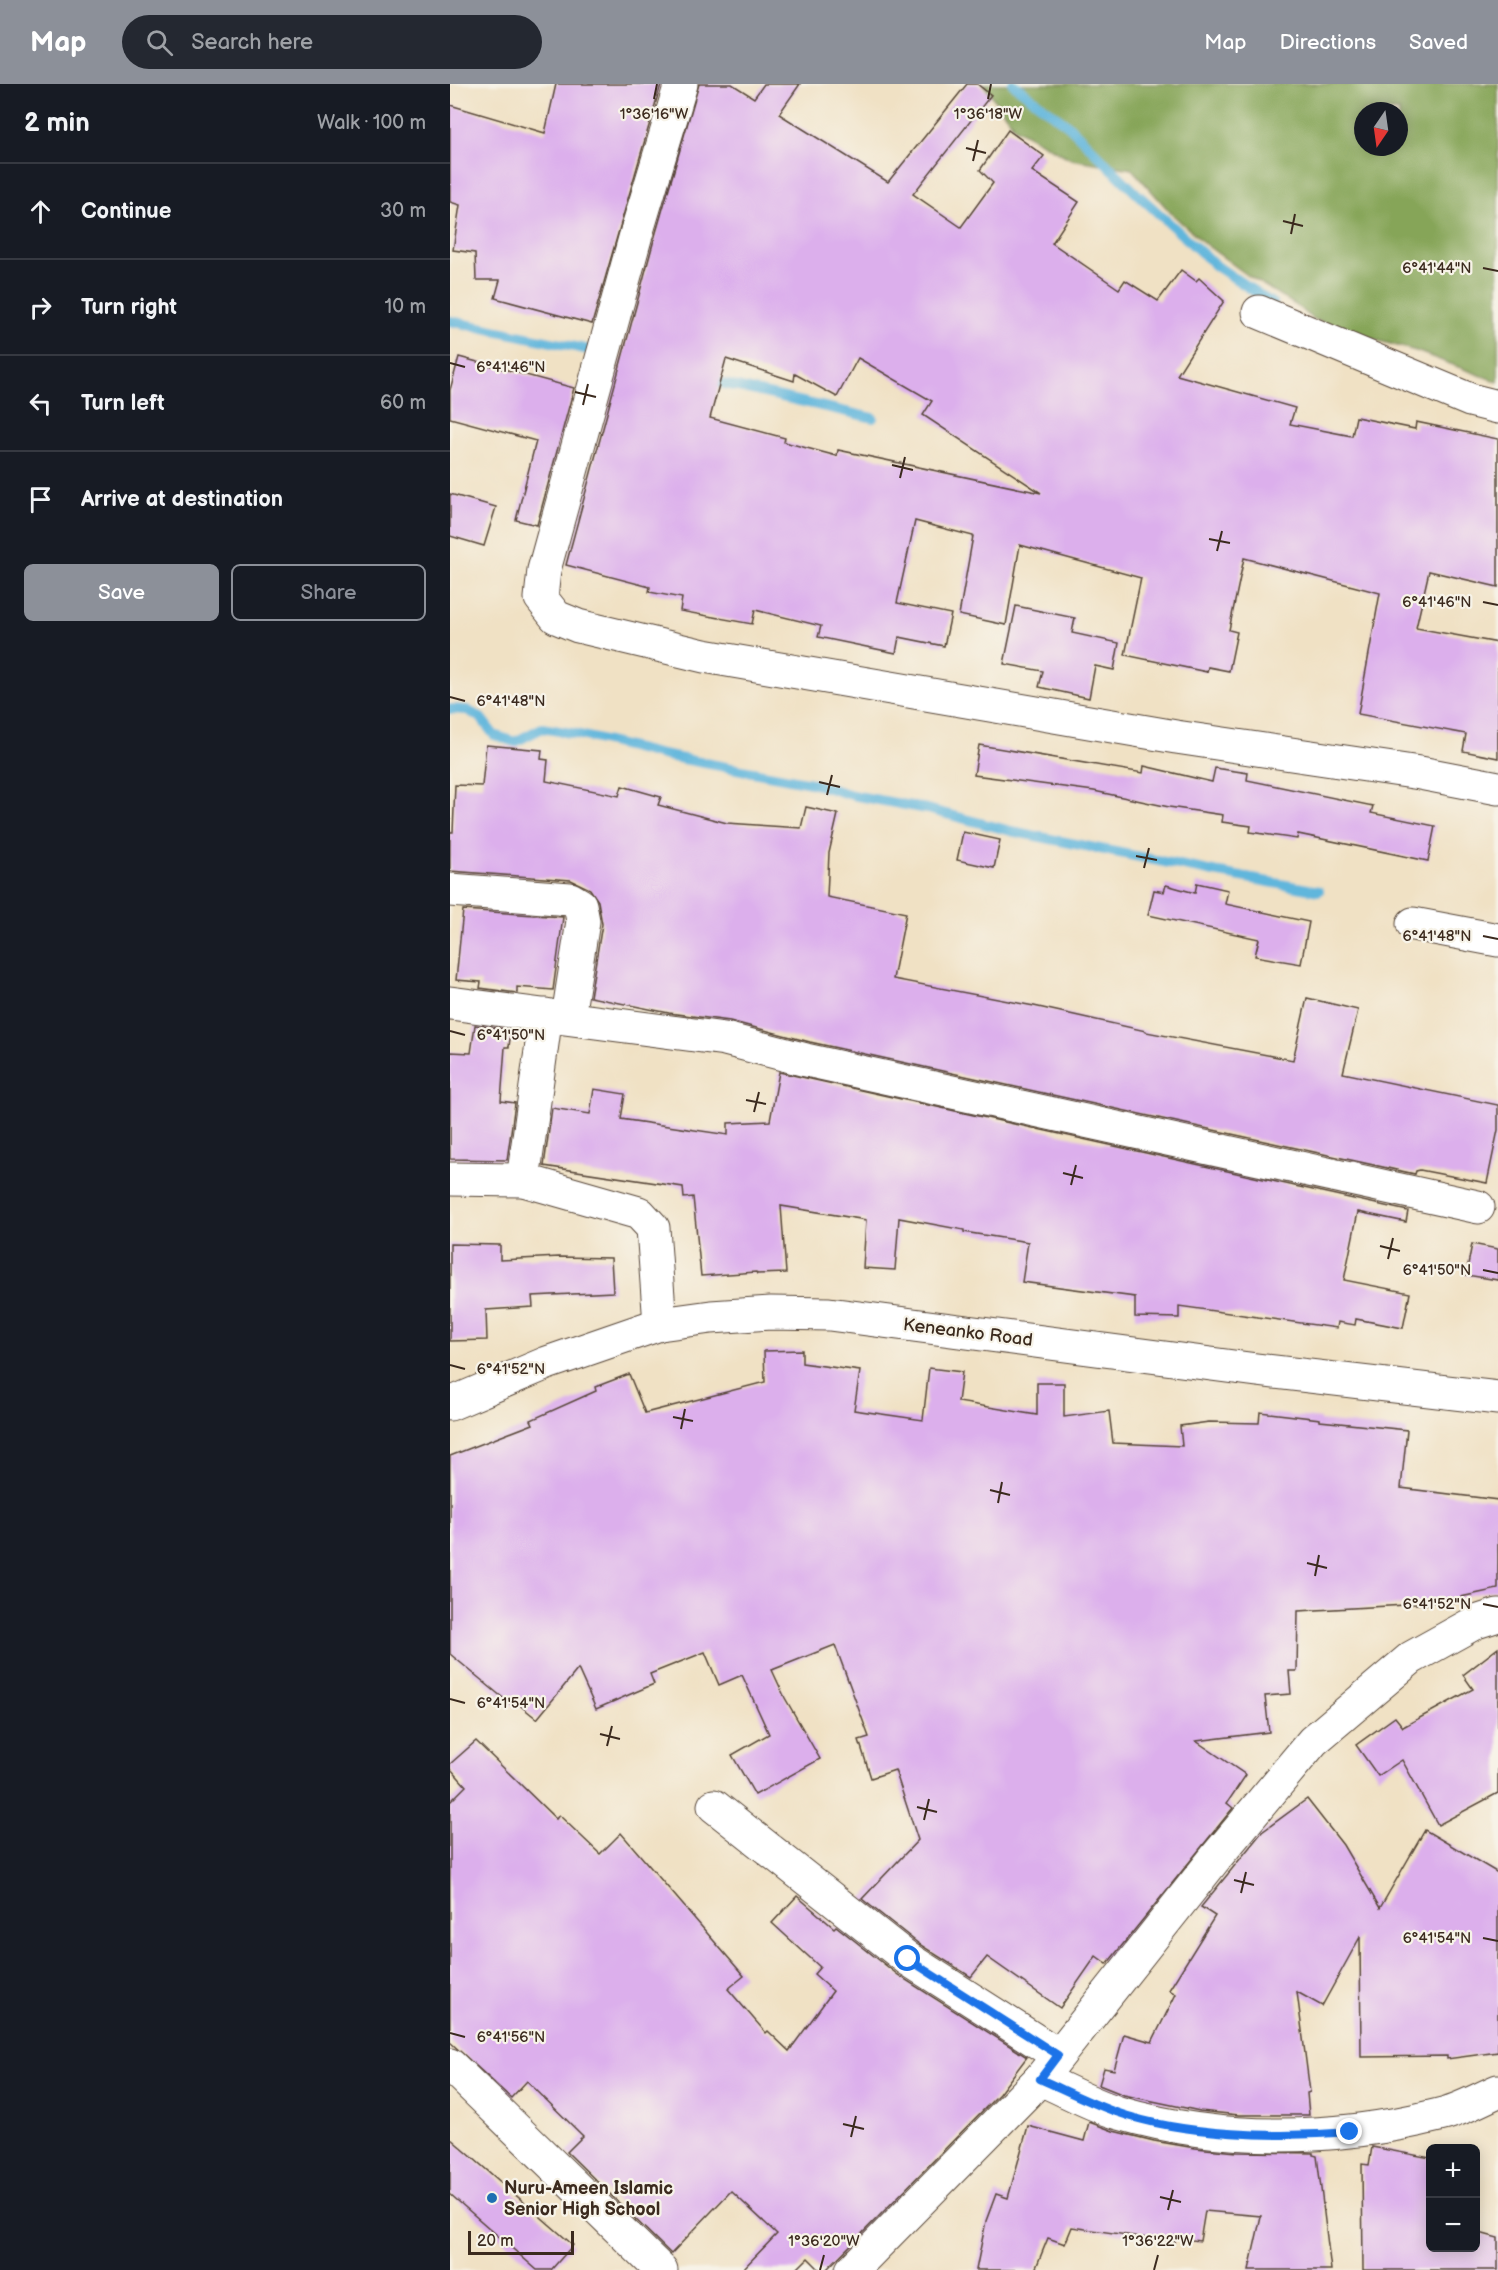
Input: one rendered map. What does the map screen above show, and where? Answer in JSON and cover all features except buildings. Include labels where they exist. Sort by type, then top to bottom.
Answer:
[{"type":"street","points":[[681,84],[637,231],[544,570],[541,598],[556,617],[578,626],[704,656],[1153,733],[1420,773],[1498,788]]},
{"type":"street","points":[[1259,312],[1470,400],[1498,407]]},
{"type":"street","points":[[450,890],[570,899],[580,905],[583,921],[557,1016],[523,1180]]},
{"type":"street","points":[[1413,924],[1498,940]]},
{"type":"street","points":[[450,1003],[724,1039],[806,1060],[1478,1207]]},
{"type":"street","points":[[450,1179],[523,1180],[639,1213],[653,1228],[660,1324]]},
{"type":"street","name":"Keneanko Road","points":[[450,1404],[547,1363],[660,1324],[711,1317],[771,1313],[829,1314],[1257,1370],[1498,1398]]},
{"type":"street","points":[[852,2270],[1049,2067],[1215,1857],[1313,1741],[1411,1658],[1476,1622],[1498,1615]]},
{"type":"street","points":[[714,1806],[1049,2067],[1117,2112],[1167,2125],[1304,2136],[1350,2132],[1441,2115],[1498,2091]]},
{"type":"street","points":[[453,2073],[661,2270]]},
{"type":"green space","points":[[983,84],[1498,84],[1498,382],[1416,351],[1350,333],[1314,319],[1205,244],[1171,213],[1132,169],[1071,159],[1015,128]]},
{"type":"waterway","points":[[1013,84],[1069,126],[1135,192],[1215,265],[1273,304]]},
{"type":"waterway","points":[[450,321],[590,350]]},
{"type":"waterway","points":[[707,380],[873,418]]},
{"type":"waterway","points":[[450,709],[467,710],[481,718],[494,735],[515,742],[542,728],[576,734],[662,755],[811,783],[852,795],[927,809],[1011,831],[1319,891]]},
{"type":"place","name":"Nuru-Ameen Islamic Senior High School","points":[[492,2198]]},
{"type":"route","points":[[908,1959],[1058,2055],[1040,2079],[1117,2112],[1167,2125],[1222,2131],[1304,2136],[1350,2132]]}]
